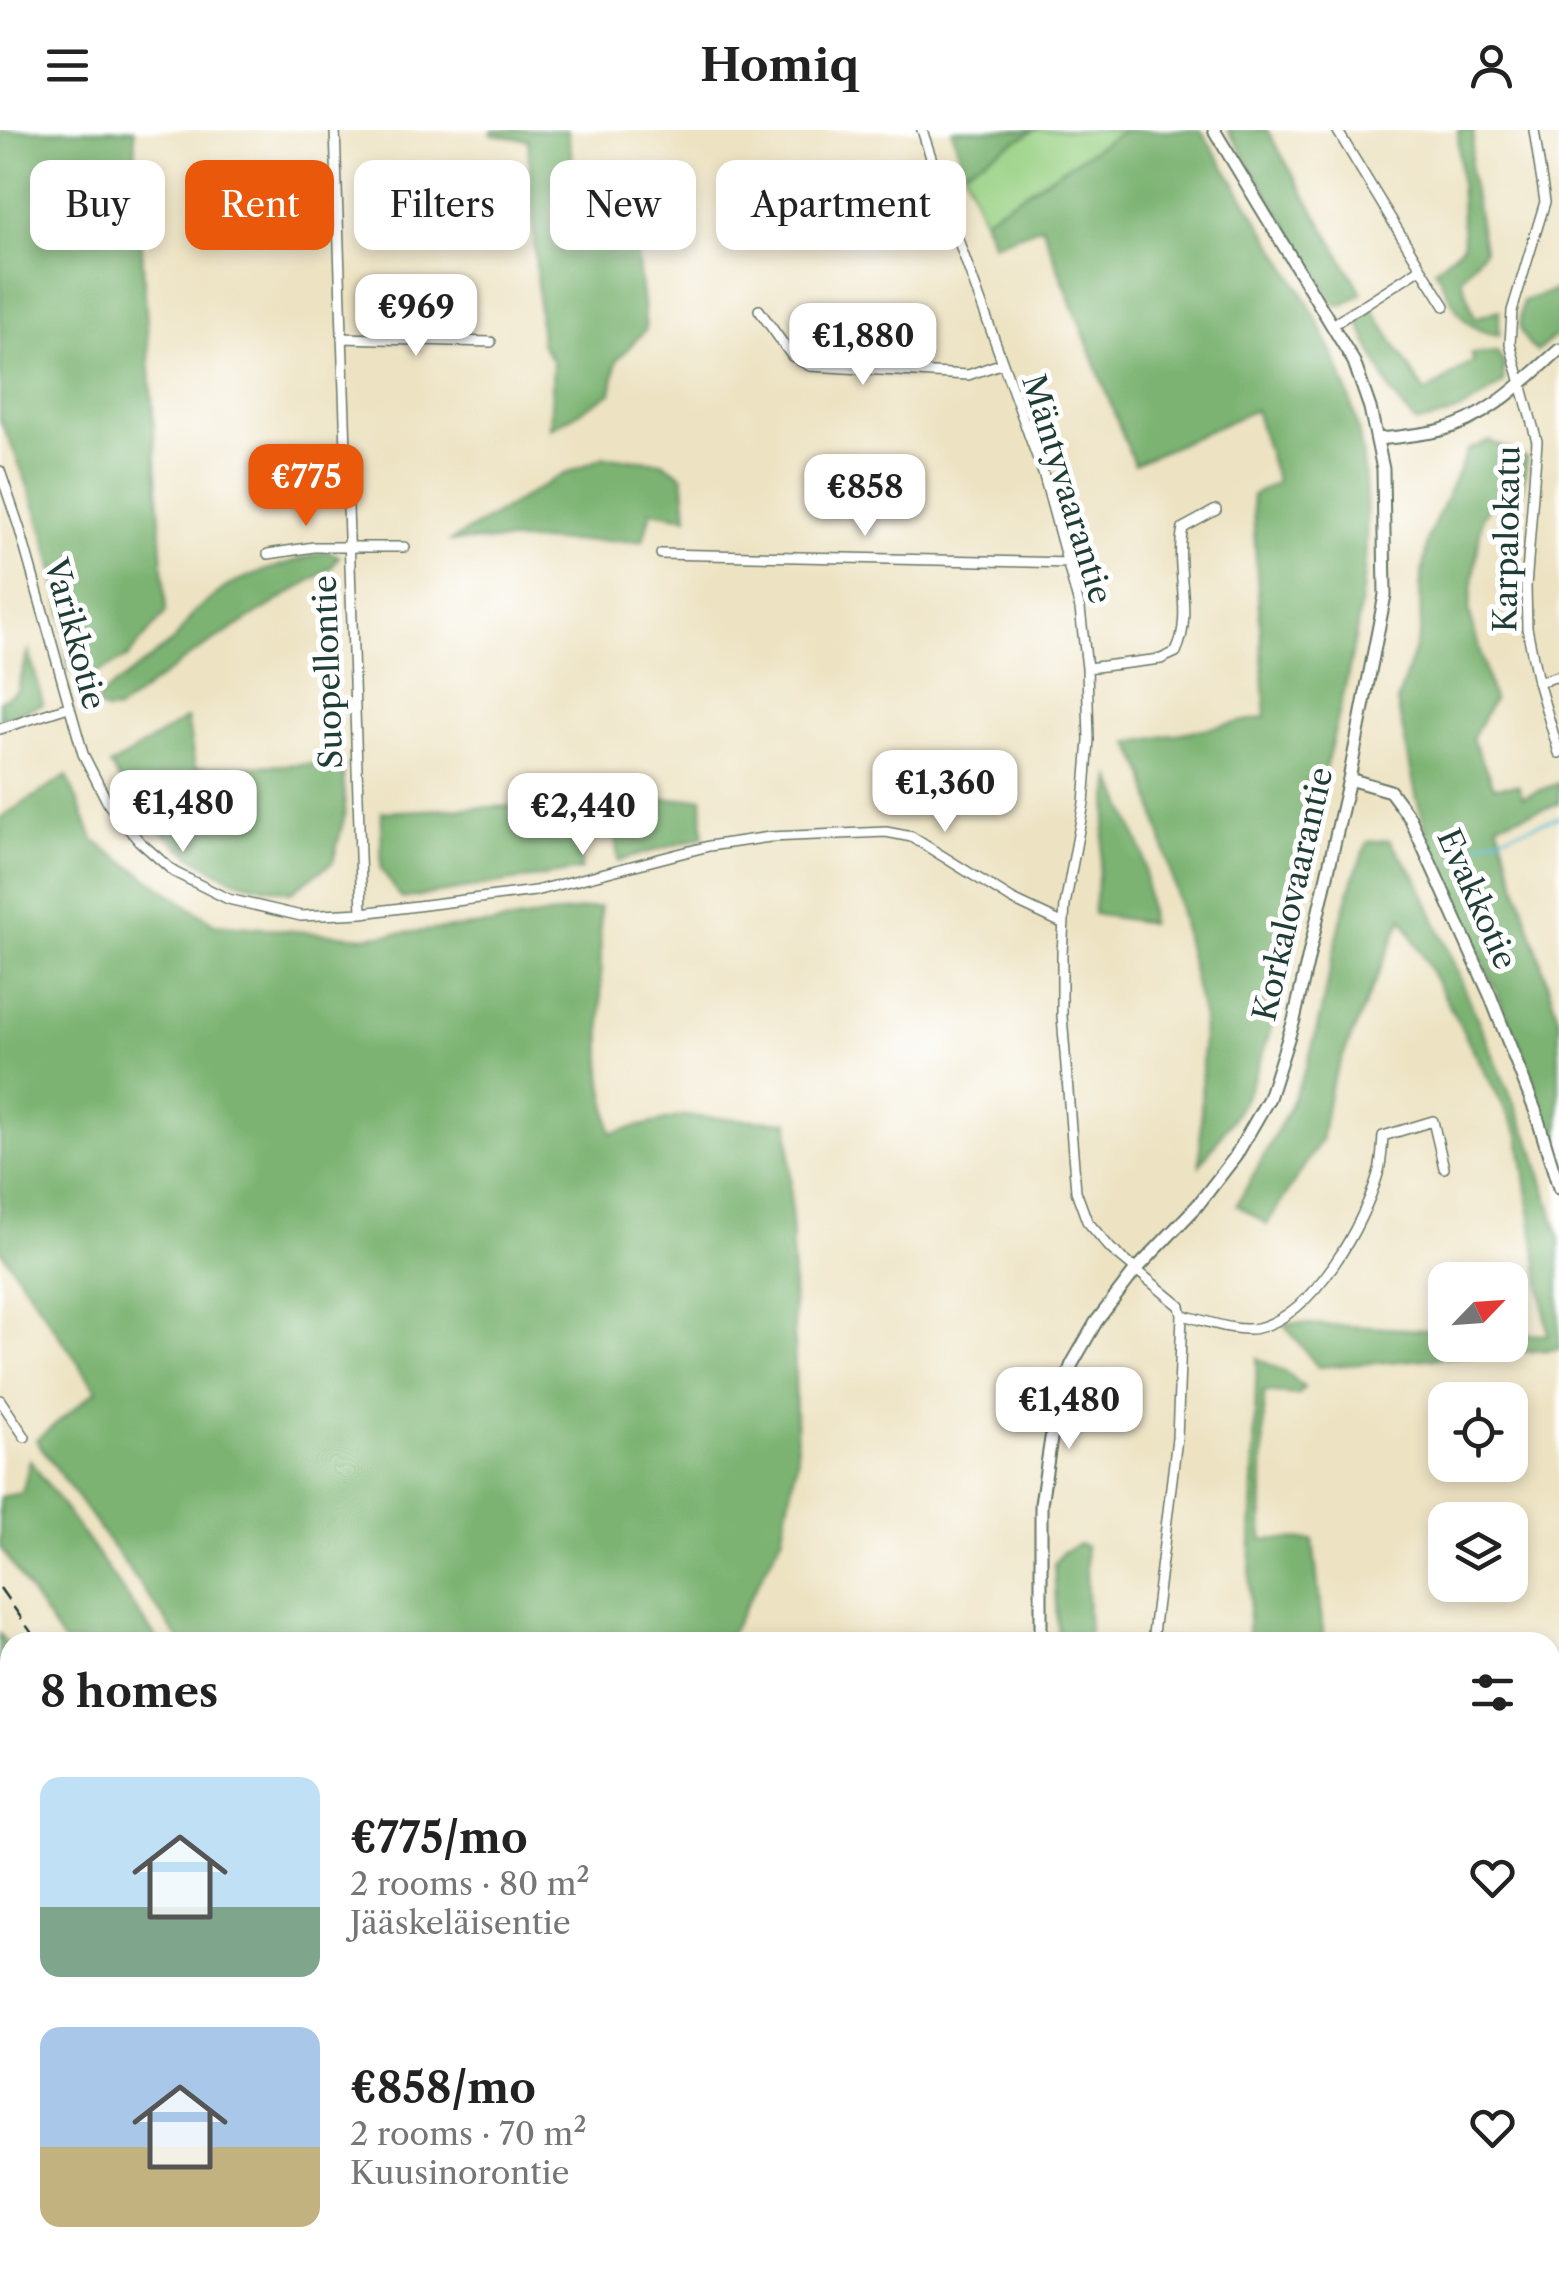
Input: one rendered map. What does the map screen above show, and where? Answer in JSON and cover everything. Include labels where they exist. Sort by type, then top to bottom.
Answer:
[{"type":"street","name":"Suopellontie","points":[[335,130],[362,913]]},
{"type":"street","name":"Mäntyvaarantie","points":[[922,130],[1044,476],[1080,609],[1087,668],[1088,740],[1084,803],[1062,923],[1062,1016],[1076,1191],[1087,1221],[1136,1271],[1180,1306],[1182,1315]]},
{"type":"street","name":"Korkalovaarantie","points":[[1041,1632],[1041,1504],[1056,1406],[1088,1336],[1136,1271],[1226,1169],[1269,1098],[1294,1020],[1349,779],[1385,595],[1386,526],[1378,439],[1354,362],[1214,130]]},
{"type":"street","points":[[1337,130],[1444,306]]},
{"type":"street","name":"Karpalokatu","points":[[1534,130],[1544,202],[1510,322],[1510,344],[1537,441],[1526,610],[1538,682],[1559,753]]},
{"type":"street","points":[[1334,324],[1421,268]]},
{"type":"street","points":[[759,310],[792,356],[810,366],[968,375],[1003,363]]},
{"type":"street","points":[[342,338],[491,342]]},
{"type":"street","points":[[1378,439],[1440,430],[1470,420],[1559,350]]},
{"type":"street","name":"Varikkotie","points":[[0,471],[83,754],[108,805],[174,872],[228,898],[302,916],[362,913],[535,891],[709,846],[770,837],[886,832],[912,837],[1014,900],[1062,923]]},
{"type":"street","points":[[1087,668],[1160,659],[1176,652],[1185,634],[1180,544],[1183,528],[1216,510]]},
{"type":"street","points":[[268,554],[348,546],[404,547]]},
{"type":"street","points":[[660,554],[1070,563]]},
{"type":"street","points":[[1538,682],[1559,676]]},
{"type":"street","points":[[0,729],[68,707]]},
{"type":"street","name":"Evakkotie","points":[[1349,779],[1390,791],[1410,818],[1490,995],[1535,1110],[1559,1188]]},
{"type":"street","points":[[1153,1632],[1178,1438],[1182,1315],[1254,1329],[1274,1322],[1306,1300],[1334,1264],[1368,1202],[1380,1170],[1383,1136],[1433,1121],[1444,1168]]},
{"type":"street","points":[[0,1400],[25,1437]]},
{"type":"green space","points":[[0,130],[134,130],[136,160],[30,160],[30,250],[142,250],[166,612],[128,657],[93,675],[68,669],[55,573],[25,479],[0,420]]},
{"type":"green space","points":[[493,130],[567,130],[573,160],[550,160],[550,250],[636,250],[646,329],[617,360],[611,393],[550,429],[553,362],[541,343],[528,140],[491,134]]},
{"type":"green space","points":[[952,130],[1035,130],[966,169],[966,160],[961,160]]},
{"type":"green space","points":[[1035,130],[1125,130],[983,219],[966,169]]},
{"type":"green space","points":[[1125,130],[1201,130],[1292,275],[1332,351],[1358,430],[1366,489],[1360,609],[1335,729],[1289,905],[1281,992],[1247,1093],[1200,1165],[1203,1019],[1145,775],[1130,743],[1266,717],[1252,495],[1277,482],[1255,410],[1134,464],[1042,226],[993,244],[983,219]]},
{"type":"green space","points":[[1228,130],[1267,130],[1362,293],[1341,306],[1336,305]]},
{"type":"green space","points":[[1458,130],[1474,130],[1470,170],[1484,250],[1461,278],[1475,318],[1499,310],[1499,335],[1466,321],[1435,269],[1463,245]]},
{"type":"green space","points":[[1559,289],[1559,332],[1537,352],[1521,329],[1523,301]]},
{"type":"green space","points":[[1372,308],[1425,393],[1474,361],[1471,354],[1497,352],[1504,364],[1503,383],[1462,409],[1415,423],[1391,392],[1357,319]]},
{"type":"green space","points":[[1489,441],[1527,458],[1521,498],[1489,506],[1482,518],[1469,611],[1493,700],[1472,739],[1494,787],[1518,785],[1523,797],[1559,783],[1559,804],[1497,823],[1559,1020],[1559,1155],[1520,1045],[1434,852],[1417,799],[1397,702],[1421,630],[1420,587],[1428,537],[1468,450]]},
{"type":"green space","points":[[604,457],[662,462],[683,476],[687,517],[651,511],[643,541],[451,541],[558,477]]},
{"type":"green space","points":[[327,551],[339,556],[332,567],[188,657],[118,710],[106,711],[95,705],[101,696],[175,640],[194,612],[226,587]]},
{"type":"green space","points":[[29,651],[43,704],[0,720],[0,701],[17,691]]},
{"type":"green space","points":[[187,718],[195,768],[343,763],[345,814],[333,862],[291,892],[243,882],[216,871],[164,833],[110,766]]},
{"type":"green space","points":[[67,776],[94,841],[214,924],[363,937],[493,924],[600,907],[602,1075],[611,1133],[683,1116],[789,1122],[797,1461],[782,1538],[731,1632],[174,1632],[36,1440],[97,1390],[0,1249],[0,818]]},
{"type":"green space","points":[[1112,778],[1143,853],[1150,923],[1093,914]]},
{"type":"green space","points":[[702,798],[703,837],[618,861],[615,831],[595,832],[594,803]]},
{"type":"green space","points":[[581,803],[581,870],[402,899],[381,869],[382,812]]},
{"type":"green space","points":[[1389,840],[1417,878],[1535,1153],[1559,1237],[1559,1349],[1528,1351],[1528,1334],[1548,1335],[1519,1135],[1402,918],[1330,1087],[1321,1140],[1267,1224],[1237,1205],[1278,1130],[1304,1071],[1342,919],[1368,842]]},
{"type":"green space","points":[[1283,1323],[1428,1330],[1428,1359],[1318,1367]]},
{"type":"green space","points":[[1257,1358],[1290,1375],[1304,1388],[1298,1395],[1264,1392],[1262,1539],[1313,1540],[1323,1632],[1248,1632]]},
{"type":"green space","points":[[30,1460],[152,1632],[56,1632],[0,1547],[0,1497],[22,1493]]},
{"type":"green space","points":[[1079,1544],[1085,1546],[1089,1632],[1057,1632],[1054,1564],[1063,1552]]},
{"type":"waterway","points":[[1461,849],[1559,817]]},
{"type":"railway","points":[[0,1588],[31,1632]]}]
